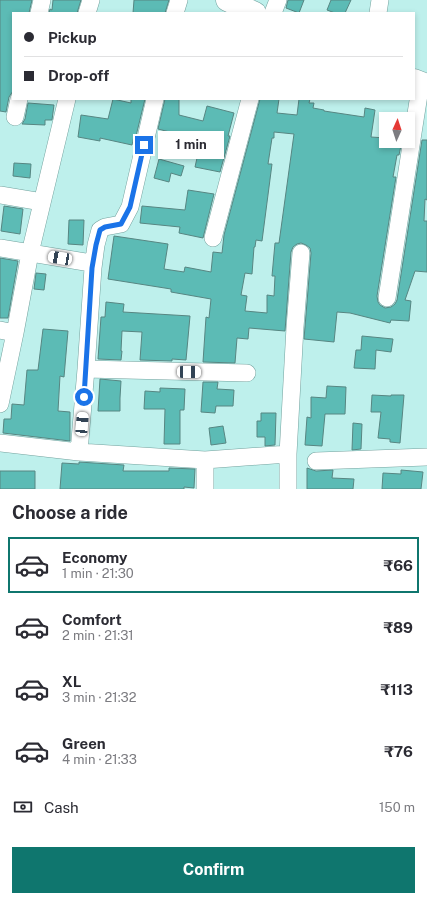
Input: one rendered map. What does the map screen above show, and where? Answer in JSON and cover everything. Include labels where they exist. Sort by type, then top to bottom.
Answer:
[{"type":"main road","points":[[227,0],[253,12]]},
{"type":"street","points":[[39,12],[42,0]]},
{"type":"street","points":[[88,12],[91,0]]},
{"type":"street","points":[[176,12],[178,0]]},
{"type":"street","points":[[273,12],[278,0]]},
{"type":"street","points":[[378,12],[380,0]]},
{"type":"street","points":[[386,298],[421,82]]},
{"type":"street","points":[[15,117],[19,100]]},
{"type":"street","points":[[0,404],[8,332],[30,253],[67,100]]},
{"type":"street","points":[[79,452],[92,268],[96,245],[100,230],[105,227],[121,224],[130,207],[155,100]]},
{"type":"street","points":[[213,238],[250,100]]},
{"type":"street","points":[[0,195],[42,202]]},
{"type":"street","points":[[0,248],[91,263],[92,268]]},
{"type":"street","points":[[288,489],[288,454],[295,327],[301,253]]},
{"type":"street","points":[[86,369],[248,373]]},
{"type":"street","points":[[0,443],[79,452],[205,460],[288,454]]},
{"type":"street","points":[[316,462],[427,457]]},
{"type":"street","points":[[205,460],[205,489]]},
{"type":"building","points":[[0,0],[32,0],[29,12],[12,12],[12,92],[9,97],[6,112],[0,111]]},
{"type":"building","points":[[53,0],[81,0],[77,12],[49,12],[50,9],[52,10]]},
{"type":"building","points":[[134,0],[169,0],[165,12],[133,12]]},
{"type":"building","points":[[288,0],[304,0],[299,12],[286,8]]},
{"type":"building","points":[[331,0],[351,0],[345,12],[332,12],[327,10]]},
{"type":"building","points":[[113,100],[131,103],[131,100],[145,100],[136,136],[134,136],[132,145],[100,138],[100,141],[78,137],[81,115],[108,119]]},
{"type":"building","points":[[165,100],[179,100],[179,115],[203,121],[207,106],[234,113],[228,136],[230,136],[220,172],[195,167],[201,140],[158,129]]},
{"type":"building","points":[[260,100],[279,100],[277,113],[297,115],[299,100],[310,100],[309,103],[314,103],[313,108],[324,111],[364,117],[365,108],[375,110],[371,137],[379,138],[379,148],[400,148],[399,155],[397,155],[393,177],[396,177],[377,296],[380,305],[385,308],[391,307],[397,300],[422,140],[427,140],[427,200],[425,199],[424,221],[427,221],[427,272],[415,271],[405,300],[411,301],[409,321],[391,320],[390,323],[350,313],[337,312],[334,342],[304,339],[311,253],[310,248],[301,243],[293,247],[291,252],[285,331],[249,328],[248,339],[237,338],[235,363],[203,362],[206,317],[209,318],[211,299],[171,292],[171,289],[108,279],[114,236],[168,244],[164,269],[184,272],[185,267],[211,272],[213,252],[222,253],[224,235]],"holes":[[[274,132],[294,134],[279,243],[275,243],[272,276],[275,276],[274,296],[267,295],[267,313],[245,311],[247,296],[241,295],[245,273],[252,274],[256,240],[262,241],[272,164],[268,164]]]},
{"type":"building","points":[[28,103],[54,105],[52,120],[45,120],[45,125],[22,124],[25,119]]},
{"type":"building","points":[[159,159],[184,166],[181,176],[171,173],[169,182],[154,178]]},
{"type":"building","points":[[14,163],[31,164],[30,178],[13,176]]},
{"type":"building","points":[[188,190],[214,194],[203,238],[179,233],[180,227],[140,223],[142,206],[185,210]]},
{"type":"building","points":[[4,206],[23,209],[20,234],[1,231]]},
{"type":"building","points":[[69,220],[84,220],[83,245],[68,244]]},
{"type":"building","points":[[0,258],[18,261],[8,318],[0,318]]},
{"type":"building","points":[[36,273],[46,274],[44,290],[34,289]]},
{"type":"building","points":[[106,302],[124,304],[123,312],[190,316],[186,360],[140,360],[142,332],[122,331],[121,360],[98,359],[101,317],[105,317]]},
{"type":"building","points":[[43,329],[68,331],[64,377],[60,376],[58,411],[70,412],[70,441],[3,433],[4,419],[11,419],[12,404],[24,405],[27,370],[38,370]]},
{"type":"building","points":[[362,336],[393,339],[391,352],[376,350],[375,369],[354,368],[356,350],[361,350]]},
{"type":"building","points":[[100,379],[121,381],[120,411],[98,411]]},
{"type":"building","points":[[203,382],[218,382],[217,389],[234,390],[233,406],[216,406],[215,413],[201,412]]},
{"type":"building","points":[[327,386],[346,387],[345,414],[325,414],[322,446],[305,445],[307,417],[311,418],[311,397],[326,398]]},
{"type":"building","points":[[160,388],[185,389],[184,410],[180,410],[180,444],[164,444],[165,409],[144,409],[145,391],[160,392]]},
{"type":"building","points":[[372,395],[404,395],[400,443],[390,442],[390,439],[378,438],[381,412],[371,412]]},
{"type":"building","points":[[261,413],[276,413],[275,445],[265,446],[265,437],[257,437],[257,421],[261,421]]},
{"type":"building","points":[[353,423],[362,424],[361,449],[352,450]]},
{"type":"building","points":[[223,426],[226,443],[211,445],[209,428]]},
{"type":"building","points":[[79,462],[124,465],[123,471],[169,471],[169,468],[195,469],[194,488],[60,489],[62,463],[79,464]]},
{"type":"building","points":[[307,468],[316,471],[333,470],[332,478],[354,479],[353,489],[307,489]]},
{"type":"building","points":[[401,470],[423,472],[421,489],[382,489],[383,473],[401,474]]},
{"type":"building","points":[[0,471],[35,471],[35,489],[0,489]]},
{"type":"route","points":[[84,397],[92,268],[96,245],[100,230],[105,227],[121,224],[130,207],[144,145]]}]
